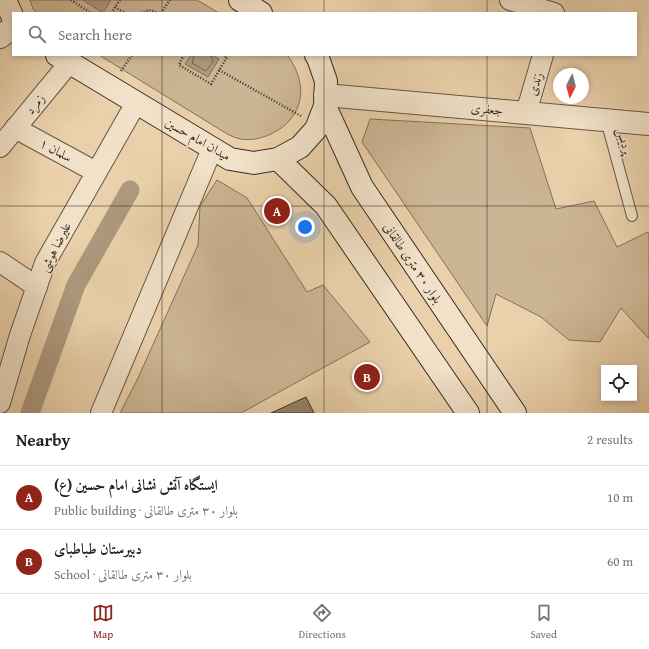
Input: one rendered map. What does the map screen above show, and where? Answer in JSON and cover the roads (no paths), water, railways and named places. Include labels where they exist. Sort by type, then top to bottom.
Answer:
[{"type":"main road","points":[[5,0],[12,16]]},
{"type":"main road","points":[[240,0],[261,8]]},
{"type":"main road","points":[[0,37],[12,28]]},
{"type":"main road","points":[[317,56],[326,81],[322,109]]},
{"type":"main road","name":"میدان امام حسین","points":[[64,59],[230,159],[254,163],[278,159],[300,147],[316,128],[322,109]]},
{"type":"main road","name":"جعفری","points":[[322,109],[526,113],[649,124]]},
{"type":"main road","name":"بلوار ۳۰ متری طالقانی","points":[[322,109],[362,188],[515,413]]},
{"type":"main road","points":[[278,159],[326,206],[468,413]]},
{"type":"street","points":[[510,0],[552,12]]},
{"type":"street","points":[[555,12],[560,0]]},
{"type":"street","name":"زندی","points":[[526,113],[543,56]]},
{"type":"street","name":"زمرد","points":[[0,146],[16,128],[64,59]]},
{"type":"street","name":"علیرضا هوشی","points":[[0,403],[20,335],[45,263],[136,103]]},
{"type":"street","name":"سلمان ۱","points":[[16,128],[96,172]]},
{"type":"street","points":[[101,413],[212,149]]},
{"type":"street","points":[[0,262],[37,287]]},
{"type":"lane","name":"پردیس","points":[[606,120],[632,216]]},
{"type":"water","points":[[83,0],[111,0],[104,12]]},
{"type":"water","points":[[190,56],[214,56],[219,59],[208,77],[185,64]]},
{"type":"waterway","points":[[30,413],[76,285],[130,190]]},
{"type":"place","name":"ایستگاه آتش نشانی امام حسین (ع)","points":[[277,211]]},
{"type":"place","name":"دبیرستان طباطبای","points":[[367,377]]}]
